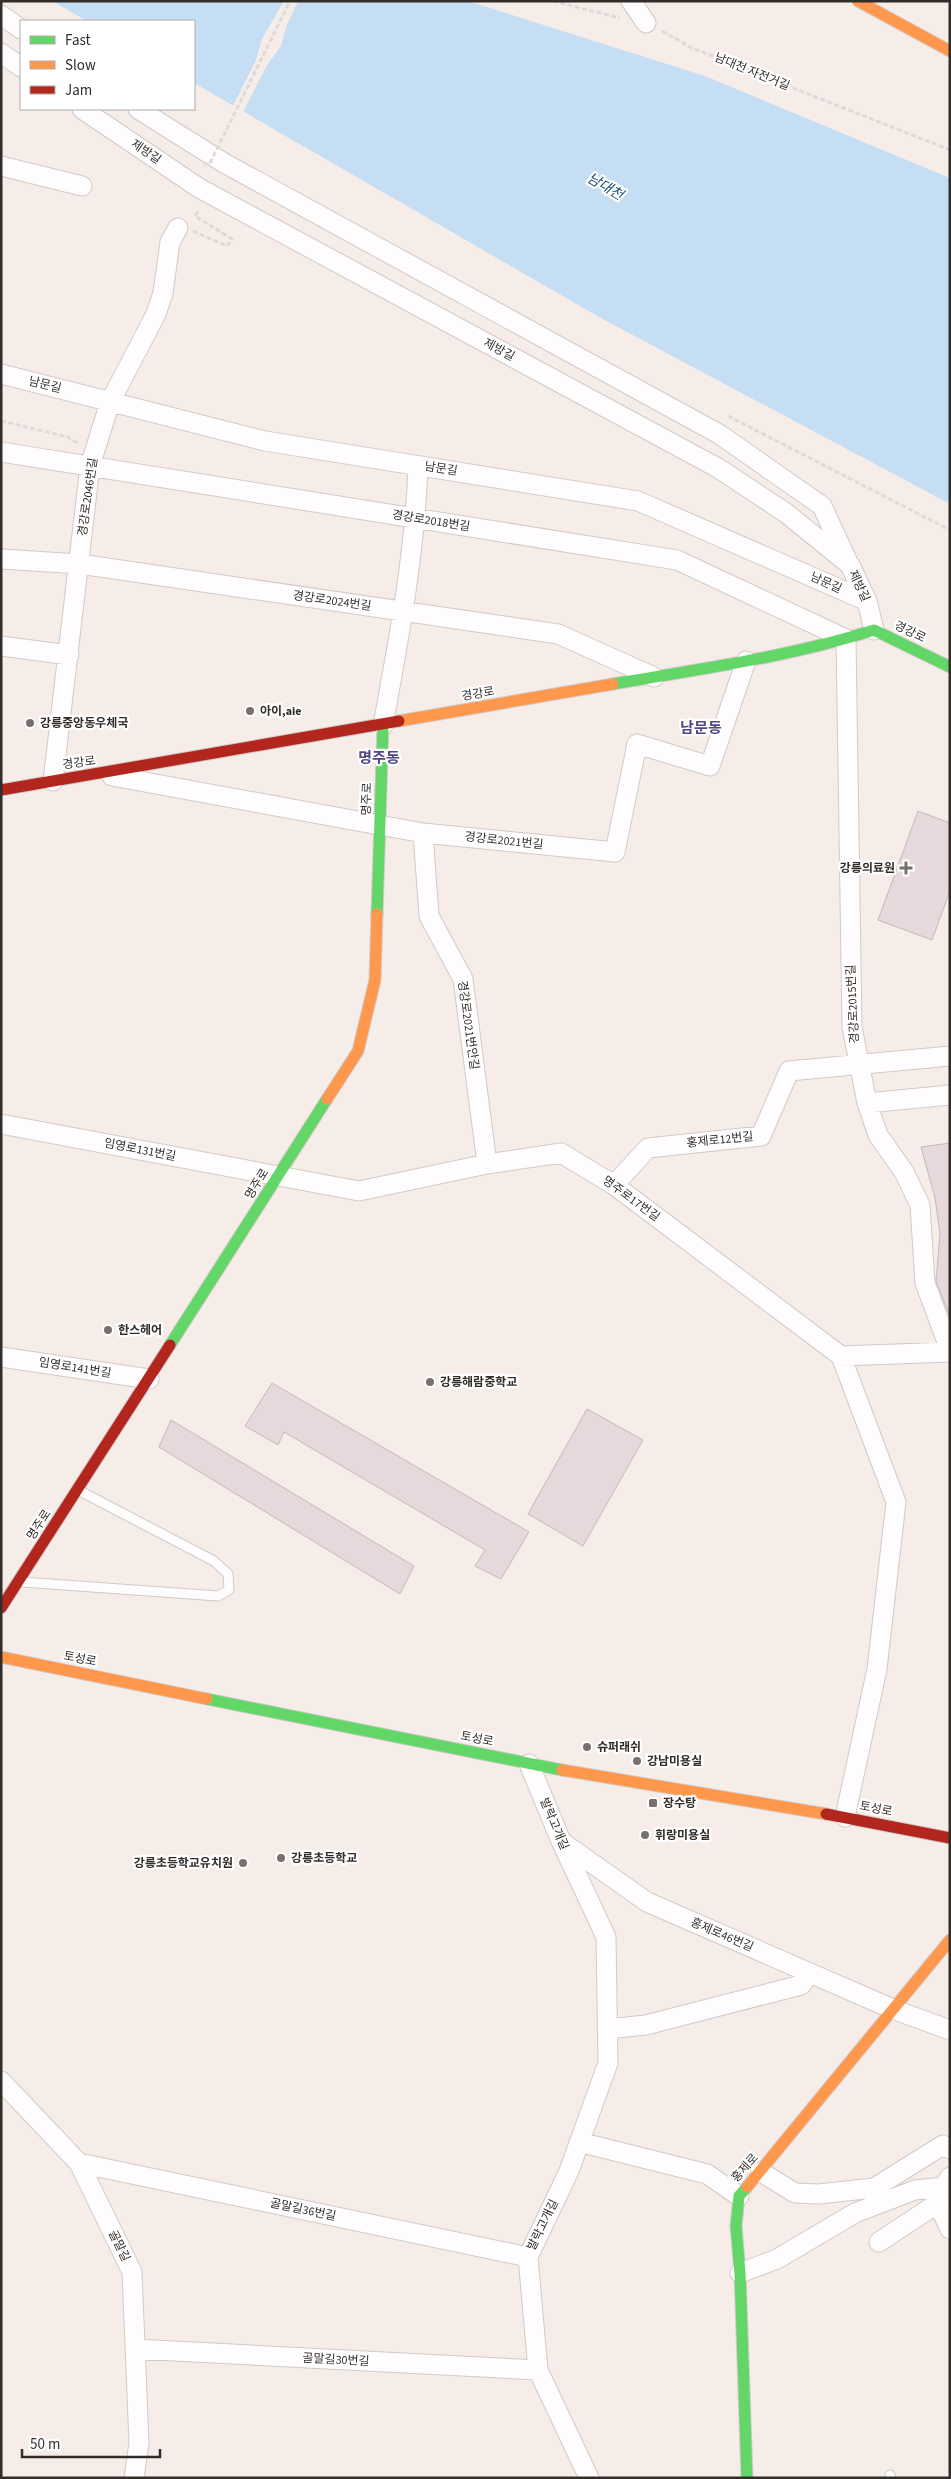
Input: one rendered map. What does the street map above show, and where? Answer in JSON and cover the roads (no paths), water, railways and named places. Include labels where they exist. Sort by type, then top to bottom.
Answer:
[{"type":"street","points":[[630,1],[646,23]]},
{"type":"street","points":[[858,1],[950,51]]},
{"type":"street","points":[[1,15],[20,28]]},
{"type":"street","points":[[1,53],[20,66]]},
{"type":"street","name":"제방길","points":[[83,110],[199,188],[718,468],[786,512],[850,565],[867,601],[874,630]]},
{"type":"street","points":[[140,110],[224,163],[719,434],[822,506],[850,565]]},
{"type":"street","points":[[1,166],[82,186]]},
{"type":"street","name":"경강로2046번길","points":[[53,781],[92,460],[110,402],[156,314],[163,293],[170,242],[178,228]]},
{"type":"street","name":"남문길","points":[[1,374],[265,442],[638,501],[867,601]]},
{"type":"street","name":"경강로2018번길","points":[[1,452],[92,460],[416,518],[677,560],[846,639]]},
{"type":"street","points":[[383,724],[404,612],[416,518],[418,466]]},
{"type":"street","name":"경강로2024번길","points":[[1,559],[80,564],[558,634],[654,677]]},
{"type":"street","name":"경강로","points":[[1,790],[746,661],[846,639],[874,630],[950,667]]},
{"type":"street","name":"경강로2015번길","points":[[846,639],[852,1027],[867,1102],[878,1135],[904,1172],[920,1205],[926,1283],[950,1351]]},
{"type":"street","points":[[1,646],[69,655]]},
{"type":"street","name":"경강로2021번길","points":[[101,774],[423,833],[615,852],[637,744],[710,766],[746,661]]},
{"type":"street","name":"명주로","points":[[1,1608],[358,1051],[375,980],[383,724]]},
{"type":"street","name":"경강로2021번안길","points":[[423,833],[429,916],[463,978],[487,1164]]},
{"type":"street","name":"홍제로12번길","points":[[614,1185],[648,1148],[760,1136],[789,1071],[950,1056]]},
{"type":"street","points":[[867,1102],[950,1095]]},
{"type":"street","name":"임영로131번길","points":[[1,1124],[278,1176]]},
{"type":"street","name":"명주로17번길","points":[[278,1176],[359,1191],[487,1164],[561,1153],[614,1185],[841,1356]]},
{"type":"street","points":[[845,1817],[877,1669],[896,1502],[841,1356],[950,1351]]},
{"type":"street","name":"임영로141번길","points":[[1,1357],[149,1379]]},
{"type":"street","name":"토성로","points":[[1,1656],[529,1764],[845,1817],[950,1838]]},
{"type":"street","name":"발락고개길","points":[[529,1764],[560,1841],[606,1937],[608,2063],[569,2171],[528,2256],[538,2370],[590,2478]]},
{"type":"street","name":"홍제로46번길","points":[[560,1841],[647,1902],[895,2010],[950,2030]]},
{"type":"street","name":"홍제로","points":[[747,2478],[740,2273],[736,2226],[739,2196],[895,2010],[950,1940]]},
{"type":"street","points":[[607,2029],[646,2025],[801,1985],[804,1981],[803,1970]]},
{"type":"street","name":"골말길","points":[[1,2081],[79,2163],[132,2272],[139,2443],[134,2478]]},
{"type":"street","points":[[579,2142],[707,2174],[739,2196]]},
{"type":"street","points":[[761,2172],[795,2192],[818,2194],[874,2188],[943,2145],[950,2149]]},
{"type":"street","name":"골말길36번길","points":[[79,2163],[528,2256]]},
{"type":"street","points":[[944,2189],[950,2229]]},
{"type":"street","points":[[880,2242],[944,2189]]},
{"type":"street","points":[[740,2273],[777,2258],[855,2213],[915,2190],[944,2189]]},
{"type":"street","name":"골말길30번길","points":[[135,2349],[538,2370]]},
{"type":"lane","points":[[18,1582],[218,1596],[229,1590],[228,1574],[214,1561],[78,1490]]},
{"type":"water","name":"남대천","points":[[52,1],[468,1],[705,76],[950,178],[950,504],[599,317],[195,84],[195,20],[85,20]]},
{"type":"place","name":"아이,aie","points":[[250,711]]},
{"type":"place","name":"강릉중앙동우체국","points":[[30,723]]},
{"type":"place","name":"강릉의료원","points":[[906,868]]},
{"type":"place","name":"한스헤어","points":[[108,1330]]},
{"type":"place","name":"강릉해람중학교","points":[[430,1382]]},
{"type":"place","name":"슈퍼래쉬","points":[[587,1747]]},
{"type":"place","name":"강남미용실","points":[[637,1761]]},
{"type":"place","name":"장수탕","points":[[653,1803]]},
{"type":"place","name":"휘랑미용실","points":[[645,1835]]},
{"type":"place","name":"강릉초등학교","points":[[281,1858]]},
{"type":"place","name":"강릉초등학교유치원","points":[[243,1863]]},
{"type":"district","name":"남문동","points":[[701,728]]},
{"type":"district","name":"명주동","points":[[379,758]]}]
